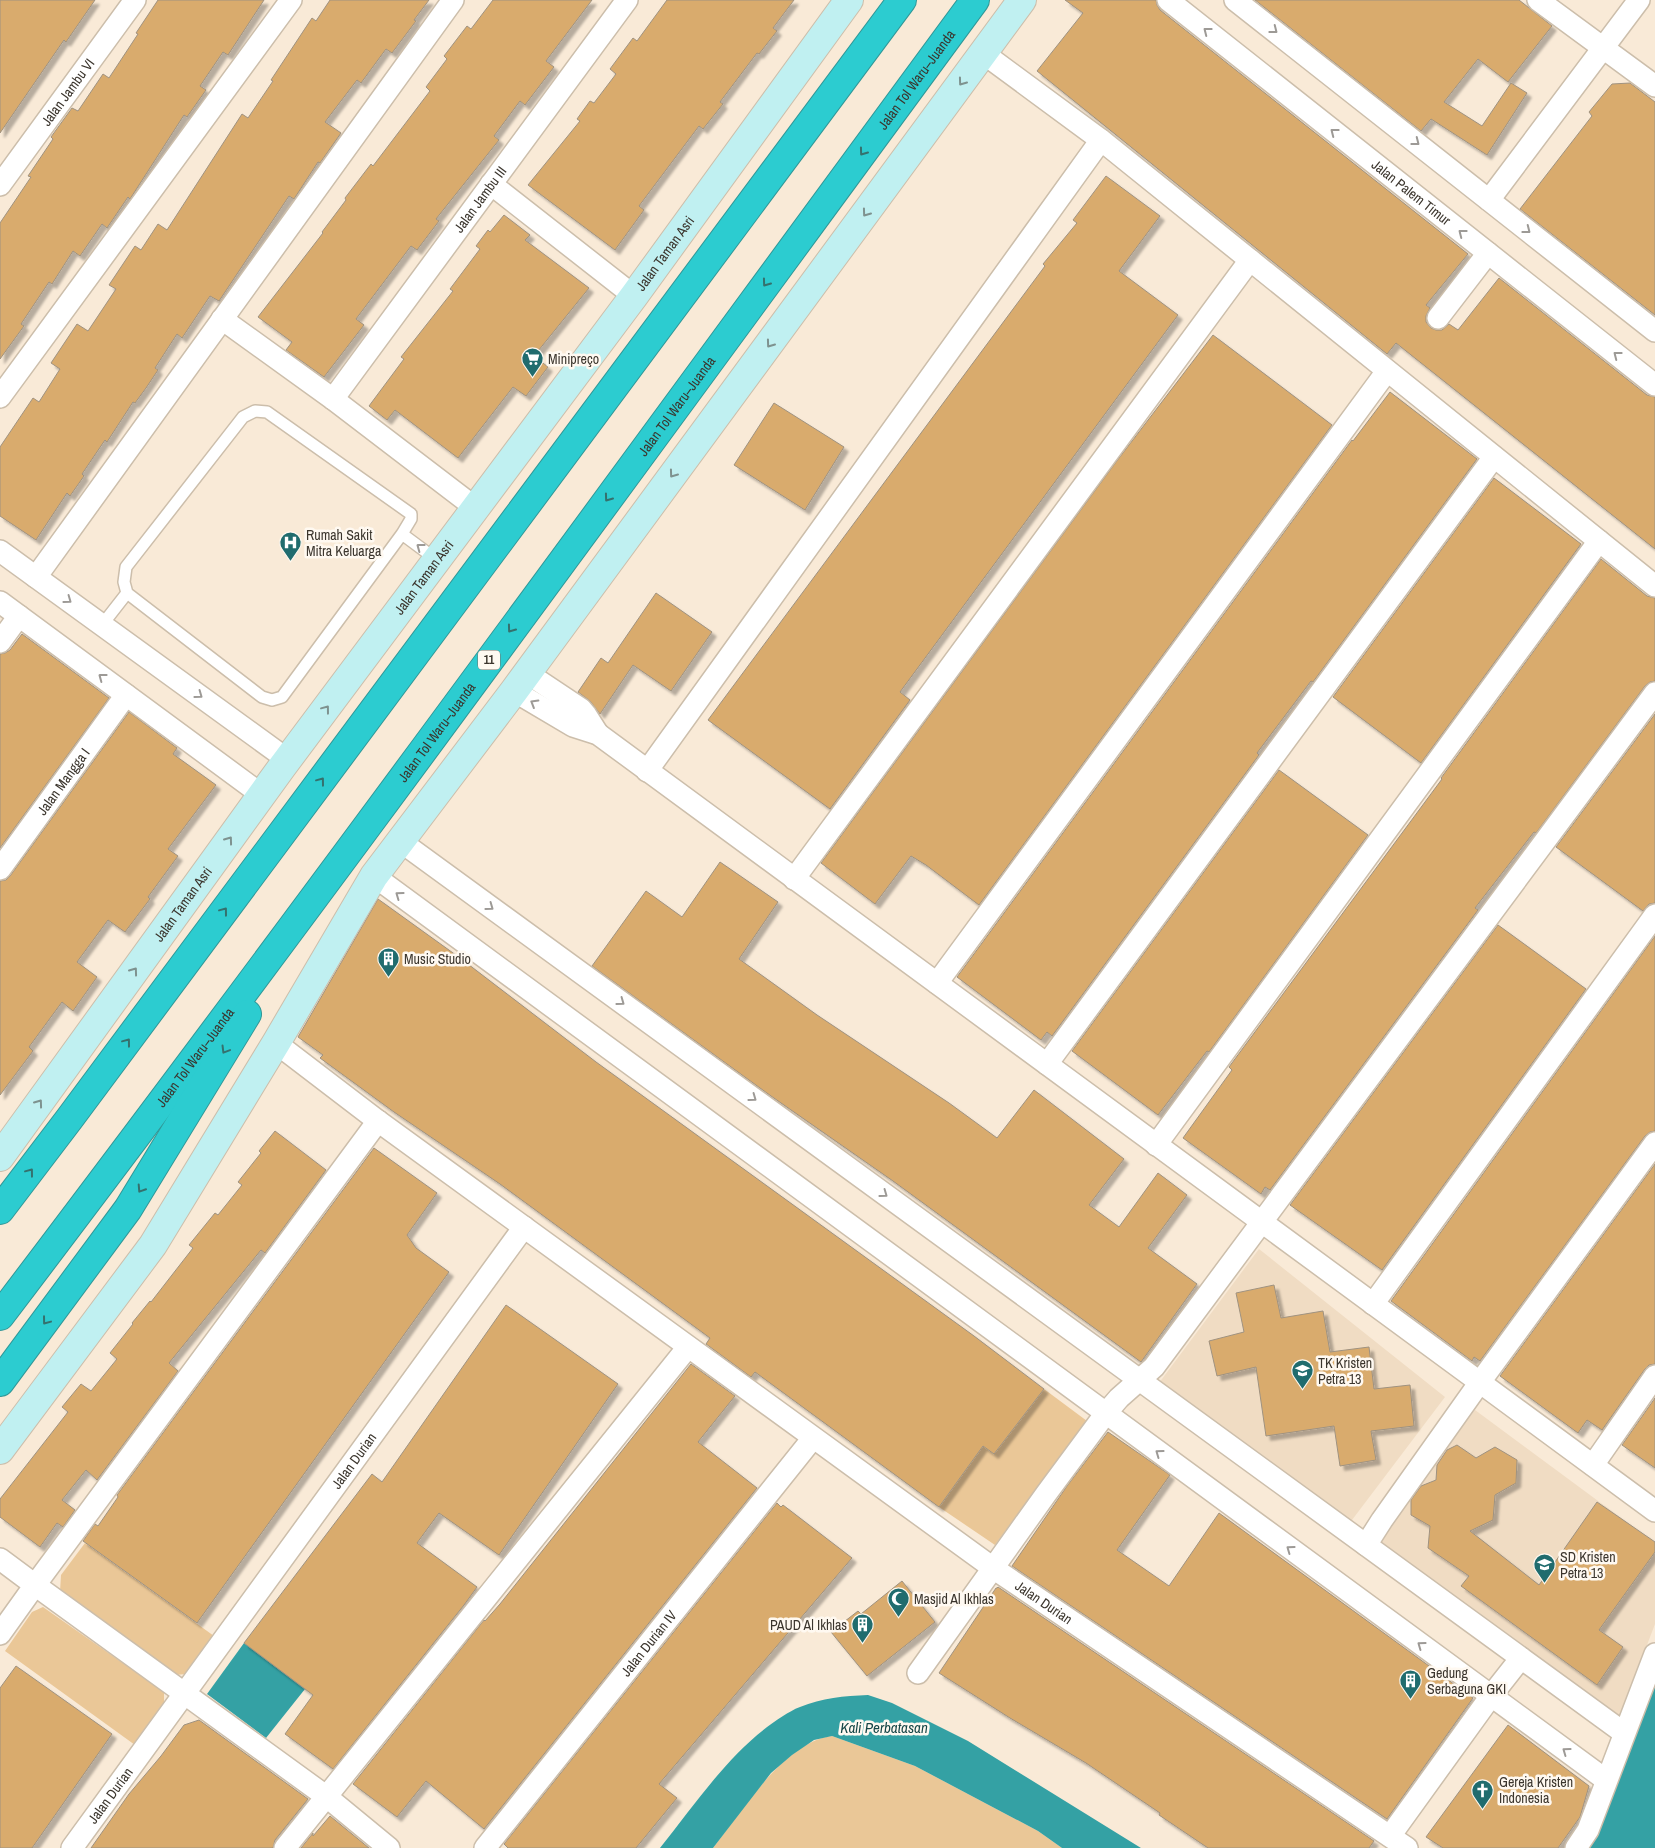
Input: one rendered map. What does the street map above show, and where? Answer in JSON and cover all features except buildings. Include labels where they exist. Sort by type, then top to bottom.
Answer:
[{"type":"highway","points":[[0,1210],[902,0]]},
{"type":"highway","name":"Jalan Tol Waru–Juanda","points":[[0,1316],[332,874],[974,0]]},
{"type":"highway","points":[[0,1382],[128,1209],[332,874]]},
{"type":"main road","name":"Jalan Taman Asri","points":[[0,1157],[262,795],[477,509],[850,0]]},
{"type":"main road","points":[[0,1450],[153,1244],[276,1043],[374,876],[521,682],[1022,0]]},
{"type":"street","name":"Jalan Jambu VI","points":[[0,185],[135,0]]},
{"type":"street","points":[[0,397],[291,0]]},
{"type":"street","points":[[36,577],[454,0]]},
{"type":"street","name":"Jalan Jambu III","points":[[333,400],[627,0]]},
{"type":"street","name":"Jalan Palem Timur","points":[[1168,0],[1655,386]]},
{"type":"street","points":[[1236,0],[1655,331]]},
{"type":"street","points":[[1538,0],[1655,86]]},
{"type":"street","points":[[1489,200],[1639,0]]},
{"type":"street","points":[[983,53],[1100,140],[1655,586]]},
{"type":"street","points":[[647,771],[1100,140]]},
{"type":"street","points":[[491,184],[634,296]]},
{"type":"street","points":[[1438,318],[1488,253]]},
{"type":"street","points":[[794,879],[1250,260]]},
{"type":"street","points":[[222,319],[477,509]]},
{"type":"street","points":[[937,983],[1387,371]]},
{"type":"street","points":[[1047,1064],[1494,457]]},
{"type":"street","points":[[1156,1145],[1599,541]]},
{"type":"street","points":[[0,551],[288,760]]},
{"type":"street","points":[[0,602],[262,795]]},
{"type":"street","points":[[0,642],[19,616]]},
{"type":"street","points":[[521,682],[581,709],[598,734],[647,771],[1655,1511]]},
{"type":"street","points":[[918,1673],[992,1568],[1106,1413],[1119,1398],[1154,1368],[1655,693]]},
{"type":"street","name":"Jalan Mangga I","points":[[0,869],[126,695]]},
{"type":"street","points":[[400,841],[1624,1733]]},
{"type":"street","points":[[374,876],[1606,1780]]},
{"type":"street","points":[[1373,1304],[1655,915]]},
{"type":"street","name":"Jalan Durian","points":[[276,1043],[524,1228],[992,1568],[1407,1848]]},
{"type":"street","points":[[0,1634],[378,1120]]},
{"type":"street","points":[[1366,1545],[1480,1382],[1655,1143]]},
{"type":"street","name":"Jalan Durian","points":[[72,1848],[524,1228]]},
{"type":"street","points":[[285,1848],[688,1348]]},
{"type":"street","points":[[1593,1465],[1655,1376]]},
{"type":"street","name":"Jalan Durian IV","points":[[485,1848],[812,1438]]},
{"type":"street","points":[[0,1559],[327,1797],[389,1848]]},
{"type":"street","points":[[1576,1848],[1588,1830],[1655,1654]]},
{"type":"street","points":[[1390,1836],[1491,1696],[1521,1658]]},
{"type":"lane","points":[[256,411],[267,412],[411,514],[402,534],[282,696],[272,700],[262,697],[127,593],[124,582],[126,567],[243,418],[256,411]]},
{"type":"lane","points":[[402,534],[437,561]]},
{"type":"lane","points":[[102,625],[127,593]]},
{"type":"shaded area","name":"TK Kristen Petra 13","points":[[1259,1249],[1445,1397],[1349,1524],[1159,1383]]},
{"type":"shaded area","points":[[1044,1389],[1087,1421],[995,1545],[939,1507],[983,1446],[994,1454]]},
{"type":"shaded area","name":"SD Kristen Petra 13","points":[[1475,1410],[1655,1543],[1655,1624],[1618,1721],[1374,1540]]},
{"type":"shaded area","points":[[85,1543],[214,1636],[187,1674],[174,1675],[60,1592],[61,1575]]},
{"type":"shaded area","points":[[43,1607],[164,1692],[164,1705],[135,1745],[5,1651],[32,1612]]},
{"type":"shaded area","points":[[832,1736],[915,1766],[1038,1831],[1062,1848],[713,1848],[750,1798],[781,1764],[797,1751],[814,1741]]},
{"type":"water","points":[[244,1643],[305,1689],[266,1738],[207,1694]]},
{"type":"water","points":[[1655,1679],[1655,1848],[1589,1848],[1591,1844]]},
{"type":"water","name":"Kali Perbatasan","points":[[868,1695],[892,1703],[968,1741],[1141,1848],[1062,1848],[1038,1831],[915,1766],[832,1736],[814,1740],[771,1773],[713,1848],[660,1848],[731,1760],[765,1729],[791,1711],[817,1701]]},
{"type":"place","name":"Minipreço","points":[[532,378]]},
{"type":"place","name":"Rumah Sakit Mitra Keluarga","points":[[290,562]]},
{"type":"place","name":"Music Studio","points":[[388,978]]},
{"type":"place","name":"TK Kristen Petra 13","points":[[1302,1390]]},
{"type":"place","name":"SD Kristen Petra 13","points":[[1544,1584]]},
{"type":"place","name":"Masjid Al Ikhlas","points":[[898,1618]]},
{"type":"place","name":"PAUD Al Ikhlas","points":[[863,1644]]},
{"type":"place","name":"Gedung Serbaguna GKI","points":[[1411,1700]]},
{"type":"place","name":"Gereja Kristen Indonesia","points":[[1483,1809]]}]
